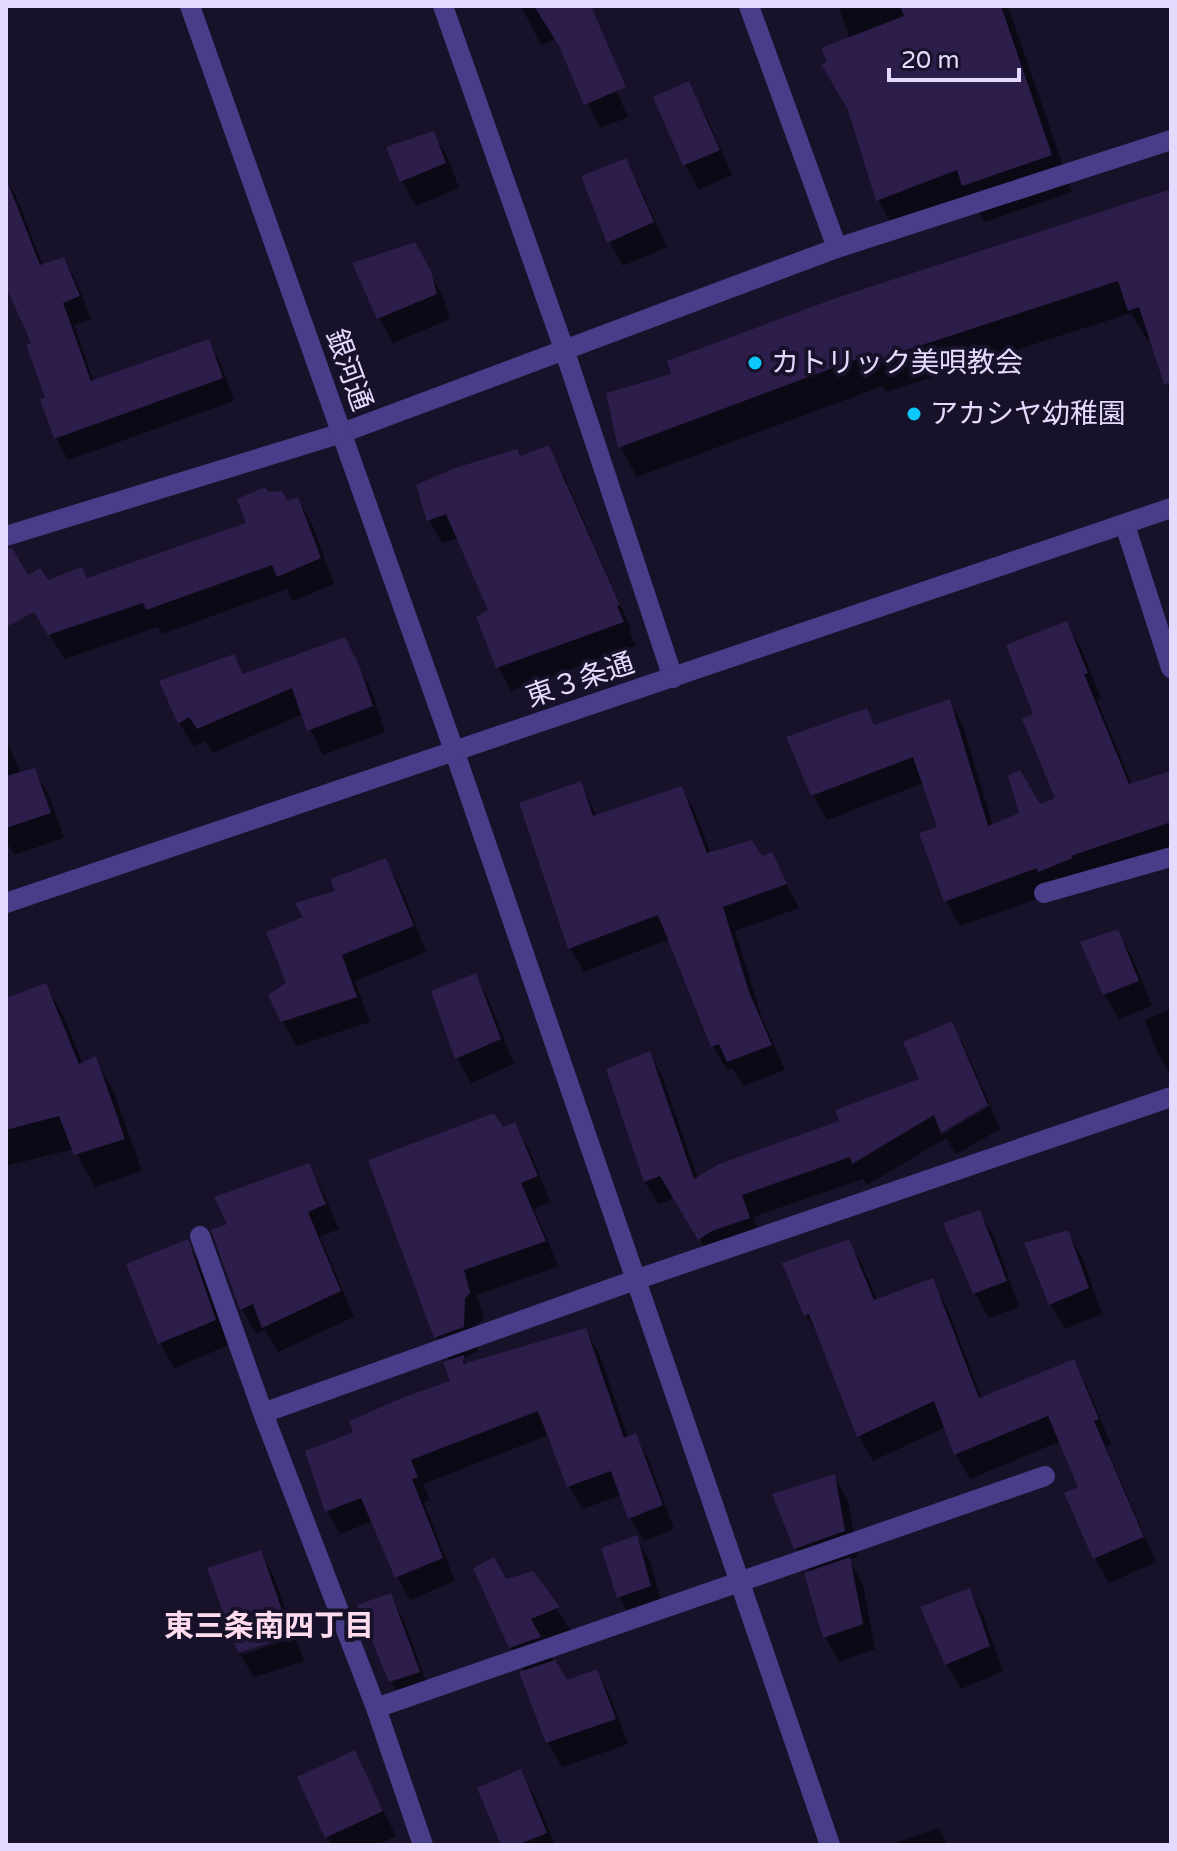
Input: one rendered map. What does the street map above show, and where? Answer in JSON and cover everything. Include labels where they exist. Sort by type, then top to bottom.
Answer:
[{"type":"street","name":"銀河通","points":[[190,6],[455,753],[830,1845]]},
{"type":"street","points":[[443,6],[564,349],[673,678]]},
{"type":"street","points":[[749,6],[837,248]]},
{"type":"street","points":[[6,536],[342,433],[837,248],[1171,140]]},
{"type":"street","name":"東３条通","points":[[6,903],[1171,508]]},
{"type":"street","points":[[1125,525],[1171,668]]},
{"type":"street","points":[[1044,893],[1171,857]]},
{"type":"street","points":[[263,1413],[635,1280],[1171,1097]]},
{"type":"street","points":[[200,1236],[263,1413],[376,1708],[423,1845]]},
{"type":"street","points":[[376,1708],[1045,1476]]},
{"type":"building","points":[[534,6],[591,6],[626,87],[584,105],[559,46]]},
{"type":"building","points":[[900,6],[1001,6],[1052,155],[962,186],[957,170],[876,201],[848,110],[821,64],[827,62],[821,48],[904,16]]},
{"type":"building","points":[[689,81],[720,150],[683,166],[653,97]]},
{"type":"building","points":[[434,131],[446,163],[400,182],[386,147]]},
{"type":"building","points":[[626,158],[654,222],[607,243],[581,176]]},
{"type":"building","points":[[8,183],[40,265],[64,257],[80,296],[63,303],[91,381],[209,339],[223,378],[54,439],[40,399],[45,398],[26,345],[31,343],[6,287]]},
{"type":"building","points":[[1171,189],[1171,383],[1164,384],[1139,307],[1128,311],[1118,281],[867,363],[865,356],[618,448],[606,393],[671,374],[667,361],[836,298]]},
{"type":"building","points":[[415,242],[431,271],[437,294],[377,319],[352,263]]},
{"type":"building","points":[[549,445],[620,605],[617,606],[624,622],[496,668],[476,617],[488,610],[446,514],[427,521],[416,485],[455,468],[517,449],[520,456]]},
{"type":"building","points":[[265,487],[269,492],[282,491],[288,501],[298,497],[321,558],[277,577],[272,565],[146,610],[143,603],[48,635],[34,612],[6,627],[6,549],[12,548],[28,575],[40,568],[48,580],[82,567],[87,578],[246,523],[237,499]]},
{"type":"building","points":[[1067,621],[1088,673],[1084,674],[1129,784],[1171,771],[1171,822],[1071,856],[1073,858],[1038,872],[1037,868],[944,902],[919,833],[937,827],[913,757],[811,796],[786,737],[867,708],[874,725],[950,699],[988,826],[1019,813],[1008,776],[1020,770],[1040,804],[1055,798],[1022,719],[1033,714],[1006,645]]},
{"type":"building","points":[[345,637],[359,665],[373,706],[307,731],[292,688],[197,729],[189,717],[178,724],[159,681],[234,654],[243,674]]},
{"type":"building","points":[[35,768],[51,813],[6,828],[6,776]]},
{"type":"building","points":[[581,781],[593,816],[682,786],[707,853],[752,840],[762,856],[772,852],[787,884],[723,907],[749,992],[772,1045],[727,1062],[719,1044],[711,1047],[658,915],[568,949],[519,803]]},
{"type":"building","points":[[386,858],[414,926],[342,955],[357,997],[281,1022],[268,995],[286,983],[266,932],[303,917],[295,903],[335,891],[330,879]]},
{"type":"building","points":[[1118,929],[1139,981],[1103,995],[1080,942]]},
{"type":"building","points":[[476,973],[501,1039],[455,1059],[431,991]]},
{"type":"building","points":[[46,983],[79,1064],[96,1056],[125,1139],[74,1155],[59,1116],[6,1130],[6,998]]},
{"type":"building","points":[[952,1021],[988,1105],[941,1133],[934,1115],[852,1164],[850,1157],[742,1195],[750,1218],[712,1231],[698,1240],[660,1176],[644,1182],[606,1069],[650,1051],[694,1179],[719,1164],[839,1121],[835,1110],[919,1079],[903,1042]]},
{"type":"building","points":[[494,1113],[503,1127],[515,1122],[538,1176],[521,1183],[546,1241],[464,1270],[470,1293],[465,1298],[464,1327],[434,1338],[368,1160]]},
{"type":"building","points":[[309,1163],[326,1204],[308,1212],[341,1291],[262,1328],[253,1304],[240,1310],[211,1230],[227,1224],[214,1197]]},
{"type":"building","points":[[980,1210],[1007,1281],[973,1294],[943,1223]]},
{"type":"building","points":[[1068,1230],[1089,1288],[1049,1305],[1024,1243]]},
{"type":"building","points":[[188,1239],[216,1320],[158,1344],[126,1264]]},
{"type":"building","points":[[849,1239],[874,1300],[933,1278],[979,1398],[1074,1359],[1099,1419],[1094,1421],[1144,1537],[1093,1559],[1064,1493],[1078,1487],[1048,1416],[954,1455],[934,1401],[857,1437],[809,1314],[804,1316],[782,1263]]},
{"type":"building","points":[[586,1328],[624,1438],[636,1433],[663,1505],[628,1519],[611,1471],[567,1487],[538,1411],[411,1460],[418,1477],[412,1479],[443,1558],[395,1578],[361,1498],[325,1512],[305,1451],[353,1432],[349,1421],[450,1381],[443,1362],[464,1355],[463,1364]]},
{"type":"building","points":[[835,1474],[845,1531],[794,1549],[772,1494]]},
{"type":"building","points":[[637,1535],[651,1586],[617,1598],[601,1548]]},
{"type":"building","points":[[261,1550],[291,1636],[238,1653],[207,1568]]},
{"type":"building","points":[[494,1557],[506,1579],[533,1571],[560,1607],[531,1619],[541,1637],[509,1648],[473,1568]]},
{"type":"building","points":[[850,1557],[863,1624],[823,1638],[804,1573]]},
{"type":"building","points":[[970,1588],[990,1646],[945,1665],[920,1607]]},
{"type":"building","points":[[391,1593],[420,1672],[389,1682],[357,1605]]},
{"type":"building","points":[[555,1660],[567,1680],[597,1669],[616,1719],[546,1743],[519,1672]]},
{"type":"building","points":[[355,1750],[383,1811],[325,1838],[297,1777]]},
{"type":"building","points":[[521,1769],[547,1833],[517,1845],[501,1845],[477,1788]]},
{"type":"place","name":"カトリック美唄教会","points":[[755,363]]},
{"type":"place","name":"アカシヤ幼稚園","points":[[914,414]]},
{"type":"district","name":"東三条南四丁目","points":[[269,1626]]}]
